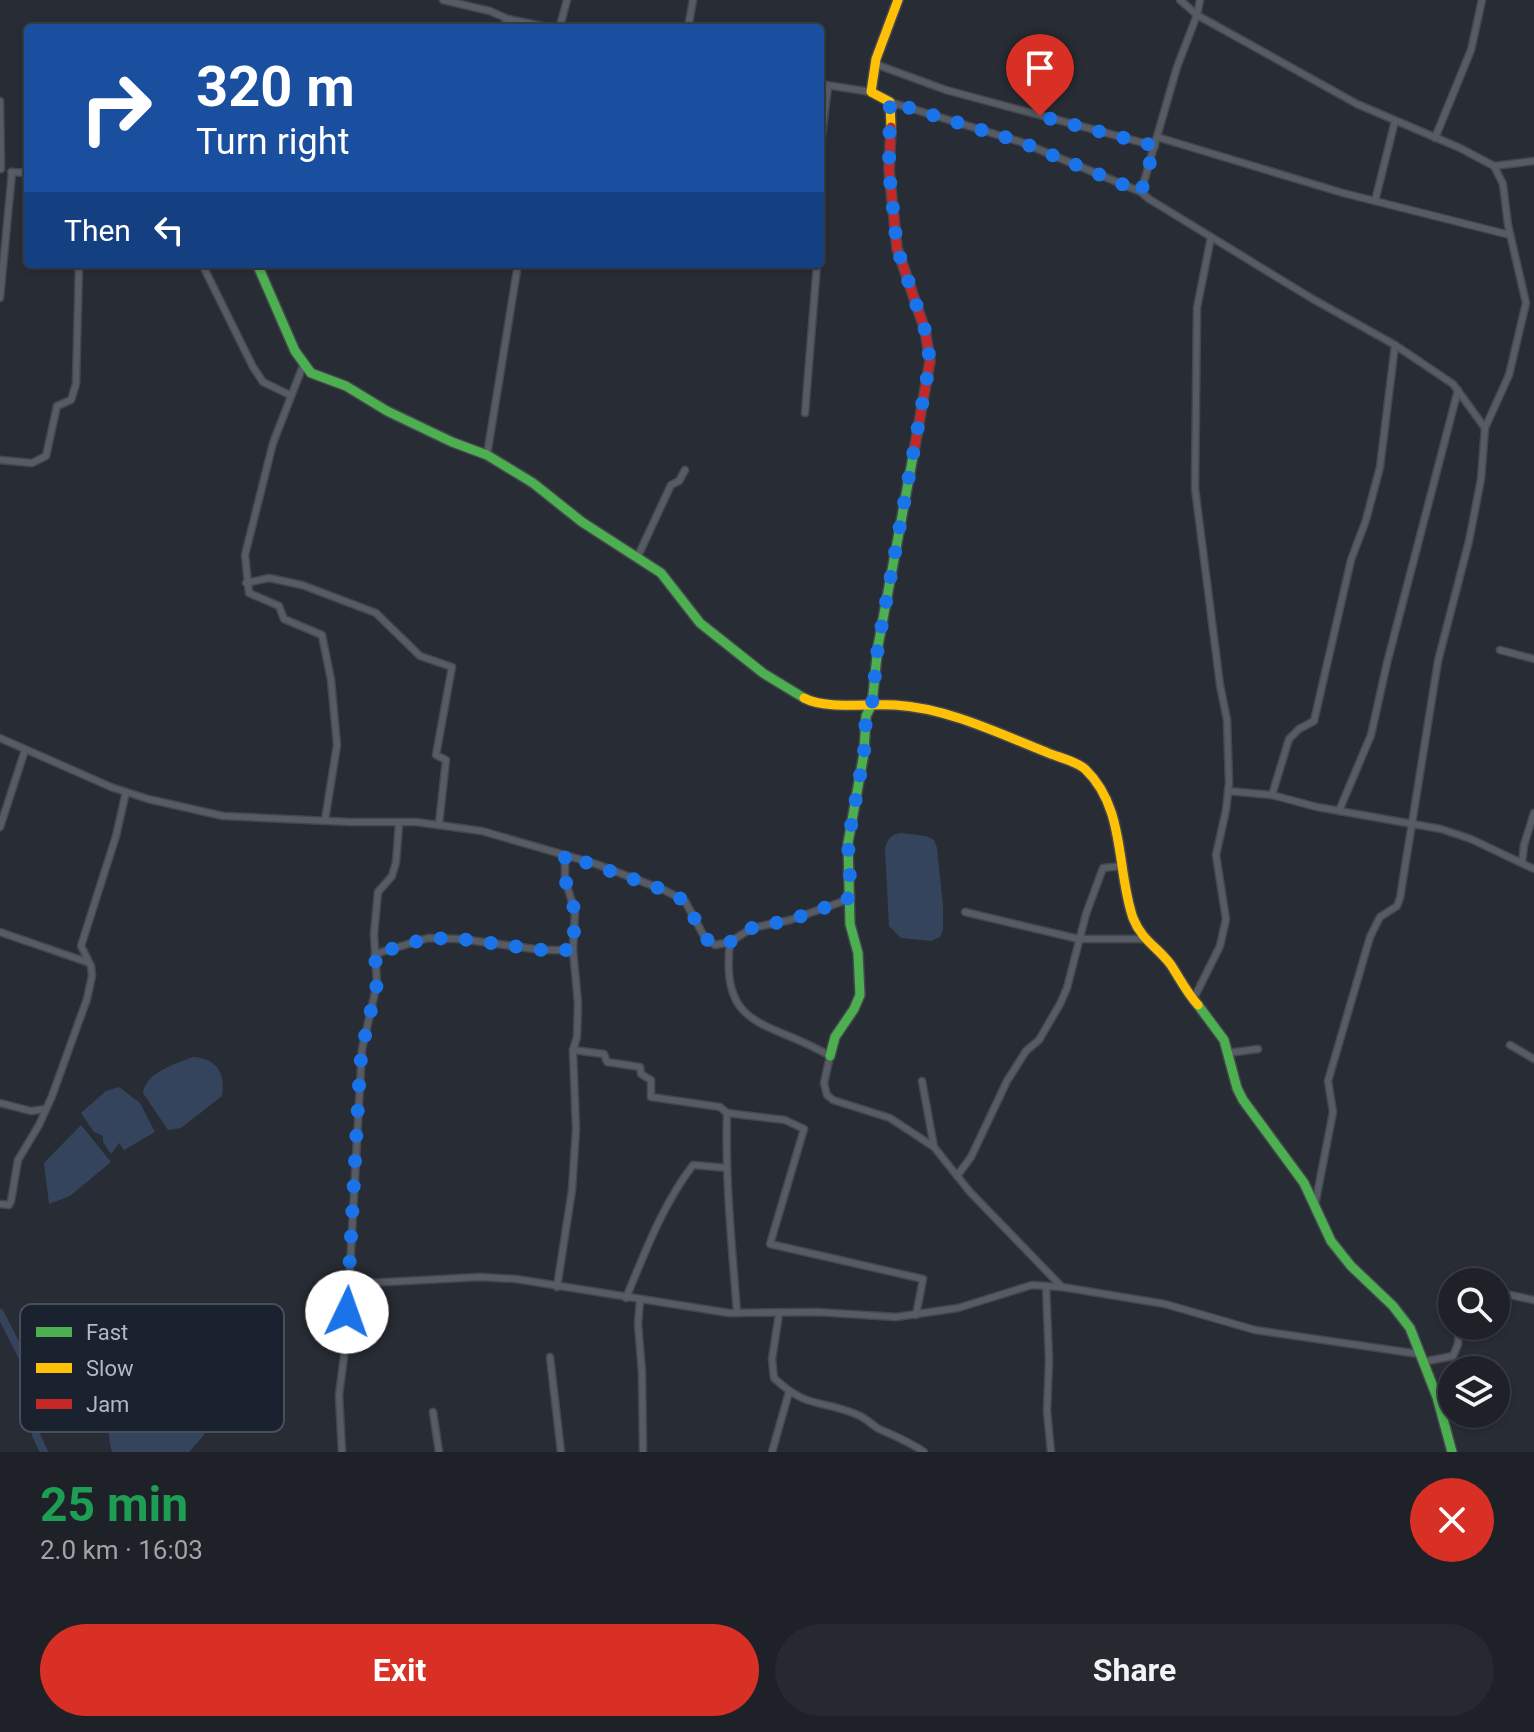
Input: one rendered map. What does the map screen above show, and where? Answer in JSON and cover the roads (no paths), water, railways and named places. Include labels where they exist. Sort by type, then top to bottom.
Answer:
[{"type":"street","points":[[443,0],[532,24]]},
{"type":"street","points":[[561,24],[567,0]]},
{"type":"street","points":[[689,24],[693,0]]},
{"type":"street","points":[[871,92],[875,64],[898,0]]},
{"type":"street","points":[[1180,0],[1197,15],[1357,104],[1494,166],[1534,161]]},
{"type":"street","points":[[1141,192],[1200,0]]},
{"type":"street","points":[[1435,138],[1471,50],[1482,0]]},
{"type":"street","points":[[505,24],[508,19]]},
{"type":"street","points":[[875,64],[946,90],[1155,146]]},
{"type":"street","points":[[824,85],[871,92],[890,102],[1021,142],[1141,192],[1211,237],[1395,345],[1453,384],[1485,428]]},
{"type":"street","points":[[824,119],[828,86]]},
{"type":"street","points":[[0,101],[1,169],[24,173]]},
{"type":"street","points":[[890,102],[889,170],[897,248],[925,330],[930,361],[878,646],[872,704],[866,716],[864,753],[848,843],[850,924],[858,953],[860,995],[835,1037],[824,1083],[827,1095],[833,1100],[890,1118],[934,1147],[957,1176],[1062,1287]]},
{"type":"street","points":[[1375,201],[1395,121]]},
{"type":"street","points":[[1157,137],[1375,201],[1510,235]]},
{"type":"street","points":[[1314,1209],[1333,1112],[1328,1081],[1370,937],[1380,917],[1397,906],[1413,825],[1438,661],[1469,541],[1481,479],[1485,428],[1509,375],[1526,303],[1510,235],[1503,184],[1494,166]]},
{"type":"street","points":[[0,298],[4,223],[12,172]]},
{"type":"street","points":[[1193,1000],[1220,946],[1226,919],[1216,855],[1228,791],[1227,720],[1195,488],[1197,308],[1211,237]]},
{"type":"street","points":[[0,460],[32,463],[46,456],[57,406],[71,400],[76,384],[79,268]]},
{"type":"street","points":[[204,268],[263,382],[290,395]]},
{"type":"street","points":[[259,268],[295,351],[311,373],[346,386],[387,411],[487,455],[533,483],[582,522],[661,573],[700,623],[763,673],[809,701],[897,705],[935,712],[975,724],[1083,767],[1101,790],[1117,831],[1133,917],[1144,939],[1169,962],[1224,1040],[1243,1100],[1304,1183],[1331,1241],[1410,1328],[1437,1397],[1452,1452]]},
{"type":"street","points":[[487,455],[517,268]]},
{"type":"street","points":[[805,413],[817,268]]},
{"type":"street","points":[[1272,795],[1289,739],[1314,721],[1351,560],[1366,520],[1380,467],[1395,345]]},
{"type":"street","points":[[304,363],[273,443],[245,555],[246,583],[249,593],[279,606],[284,619],[322,635],[331,680],[337,745],[325,820]]},
{"type":"street","points":[[1339,811],[1371,735],[1458,390]]},
{"type":"street","points":[[637,558],[671,485],[679,481],[685,470]]},
{"type":"street","points":[[246,583],[269,578],[302,585],[376,613],[420,656],[452,667],[436,755],[446,760],[439,824]]},
{"type":"street","points":[[1500,650],[1534,659]]},
{"type":"street","points":[[0,738],[126,792],[223,816],[439,824],[482,831],[565,855],[664,890],[685,901],[705,938],[715,945],[730,942],[752,928],[790,920],[851,896]]},
{"type":"street","points":[[0,827],[25,750]]},
{"type":"street","points":[[1228,791],[1272,795],[1339,811],[1441,829],[1471,839],[1534,869]]},
{"type":"street","points":[[0,1204],[9,1205],[11,1201],[18,1160],[46,1109],[87,999],[92,976],[81,946],[116,836],[126,792]]},
{"type":"street","points":[[1522,863],[1534,813]]},
{"type":"street","points":[[342,1452],[339,1395],[349,1284],[362,1049],[377,984],[374,934],[378,892],[392,876],[399,824]]},
{"type":"street","points":[[557,1287],[575,1156],[573,1050],[577,1037],[578,1003],[573,950],[575,912],[565,879],[565,855]]},
{"type":"street","points":[[957,1176],[971,1157],[1007,1081],[1026,1051],[1039,1040],[1060,1004],[1103,868],[1122,866]]},
{"type":"street","points":[[965,912],[1079,939],[1144,939]]},
{"type":"street","points":[[0,932],[89,962]]},
{"type":"street","points":[[375,954],[428,938],[461,939],[542,950],[573,950]]},
{"type":"street","points":[[730,942],[729,988],[743,1011],[782,1036],[800,1040],[830,1056]]},
{"type":"street","points":[[1510,1045],[1534,1059]]},
{"type":"street","points":[[1228,1053],[1258,1049]]},
{"type":"street","points":[[573,1050],[598,1052],[604,1054],[607,1062],[640,1067],[641,1074],[651,1080],[651,1097],[720,1107],[727,1113],[785,1120],[804,1129],[770,1244],[923,1279],[916,1315]]},
{"type":"street","points":[[922,1081],[934,1147]]},
{"type":"street","points":[[0,1103],[31,1111],[46,1109]]},
{"type":"street","points":[[727,1113],[729,1235],[737,1313]]},
{"type":"street","points":[[626,1298],[666,1204],[681,1180],[693,1165],[727,1168]]},
{"type":"street","points":[[349,1284],[480,1277],[516,1279],[640,1301],[737,1313],[916,1315],[958,1308],[1032,1285],[1165,1304],[1255,1330],[1420,1358],[1453,1356],[1458,1340]]},
{"type":"street","points":[[1046,1286],[1049,1360],[1047,1411],[1051,1452]]},
{"type":"street","points":[[1510,1295],[1534,1300]]},
{"type":"street","points":[[640,1301],[638,1324],[643,1452]]},
{"type":"street","points":[[779,1314],[772,1359],[774,1378],[806,1402],[859,1415],[924,1452]]},
{"type":"street","points":[[550,1357],[561,1452]]},
{"type":"street","points":[[772,1452],[789,1392]]},
{"type":"street","points":[[433,1412],[439,1452]]},
{"type":"water","points":[[901,833],[926,836],[934,840],[937,848],[943,929],[940,937],[931,941],[901,938],[889,926],[885,849],[890,838]]},
{"type":"water","points":[[193,1057],[208,1060],[218,1068],[222,1096],[181,1128],[168,1130],[143,1093],[145,1086],[155,1074]]},
{"type":"water","points":[[119,1087],[140,1103],[155,1132],[124,1150],[119,1143],[111,1154],[103,1142],[103,1136],[94,1132],[81,1113],[106,1091]]},
{"type":"water","points":[[81,1125],[111,1162],[70,1196],[49,1204],[44,1163]]},
{"type":"water","points":[[206,1432],[189,1452],[112,1452],[109,1433]]},
{"type":"waterway","points":[[0,1313],[20,1352]]},
{"type":"waterway","points":[[36,1432],[44,1452]]}]
